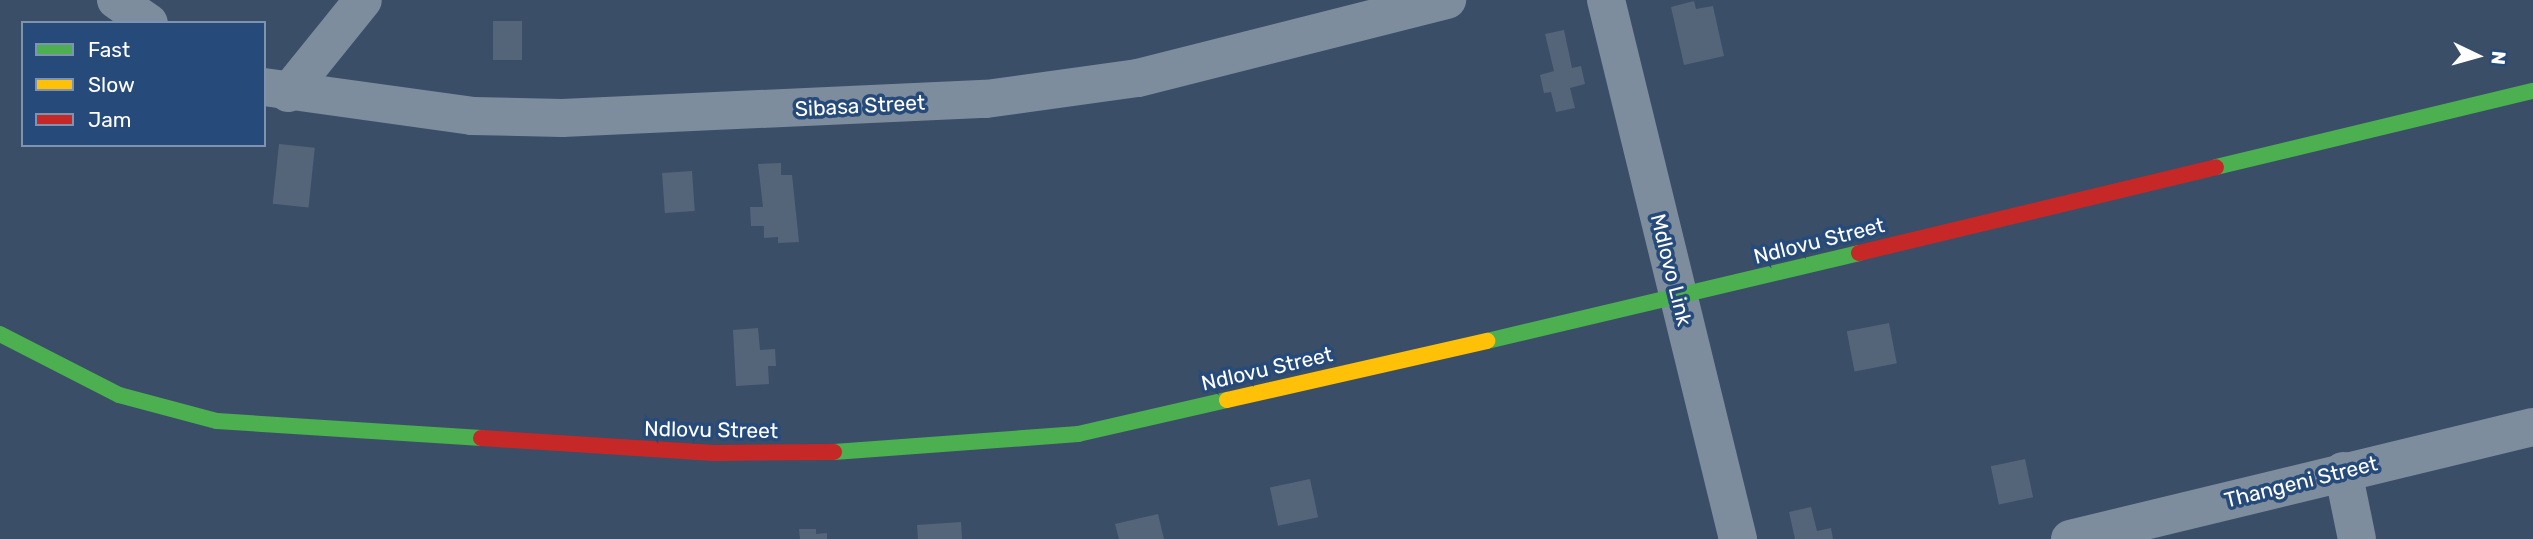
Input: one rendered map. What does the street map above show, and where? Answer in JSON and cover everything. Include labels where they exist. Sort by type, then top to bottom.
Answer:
[{"type":"street","points":[[116,0],[146,21]]},
{"type":"street","points":[[276,90],[363,0]]},
{"type":"street","name":"Sibasa Street","points":[[276,90],[472,116],[562,118],[986,99],[1138,78],[1447,0]]},
{"type":"street","name":"Mdlovo Link","points":[[1606,0],[1738,539]]},
{"type":"street","name":"Ndlovu Street","points":[[0,334],[119,395],[217,421],[714,453],[869,452],[1078,433],[1677,296],[2533,91]]},
{"type":"street","name":"Thangeni Street","points":[[2070,539],[2533,427]]},
{"type":"street","points":[[2343,471],[2357,539]]},
{"type":"building","points":[[1694,1],[1696,9],[1713,6],[1724,56],[1684,65],[1671,7]]},
{"type":"building","points":[[493,21],[522,21],[522,60],[493,60]]},
{"type":"building","points":[[1564,30],[1572,68],[1581,66],[1585,84],[1570,88],[1575,108],[1556,112],[1551,92],[1544,93],[1540,75],[1554,71],[1545,34]]},
{"type":"building","points":[[279,144],[315,148],[309,207],[273,204]]},
{"type":"building","points":[[781,163],[781,175],[792,175],[799,242],[778,243],[778,237],[764,238],[764,226],[751,226],[750,207],[763,207],[758,164]]},
{"type":"building","points":[[692,171],[695,211],[665,213],[662,173]]},
{"type":"building","points":[[1889,323],[1897,363],[1855,371],[1847,331]]},
{"type":"building","points":[[758,328],[760,350],[775,349],[776,366],[768,366],[769,384],[736,386],[733,330]]},
{"type":"building","points":[[2025,459],[2033,497],[1999,504],[1991,466]]},
{"type":"building","points":[[1310,479],[1318,517],[1278,526],[1270,488]]},
{"type":"building","points":[[1811,507],[1817,531],[1831,528],[1833,539],[1795,539],[1789,512]]},
{"type":"building","points":[[1158,514],[1164,539],[1119,539],[1115,524]]},
{"type":"building","points":[[961,522],[962,539],[918,539],[917,525]]},
{"type":"building","points":[[799,529],[816,529],[816,534],[827,533],[827,539],[800,539]]},
{"type":"traffic: fast","points":[[2216,167],[2533,91]]},
{"type":"traffic: fast","points":[[1487,341],[1859,253]]},
{"type":"traffic: fast","points":[[0,334],[119,395],[217,421],[481,438]]},
{"type":"traffic: fast","points":[[834,452],[1078,434],[1227,400]]},
{"type":"traffic: slow","points":[[1227,400],[1487,341]]},
{"type":"traffic: jam","points":[[1859,253],[2216,167]]},
{"type":"traffic: jam","points":[[481,438],[714,453],[834,452]]}]
